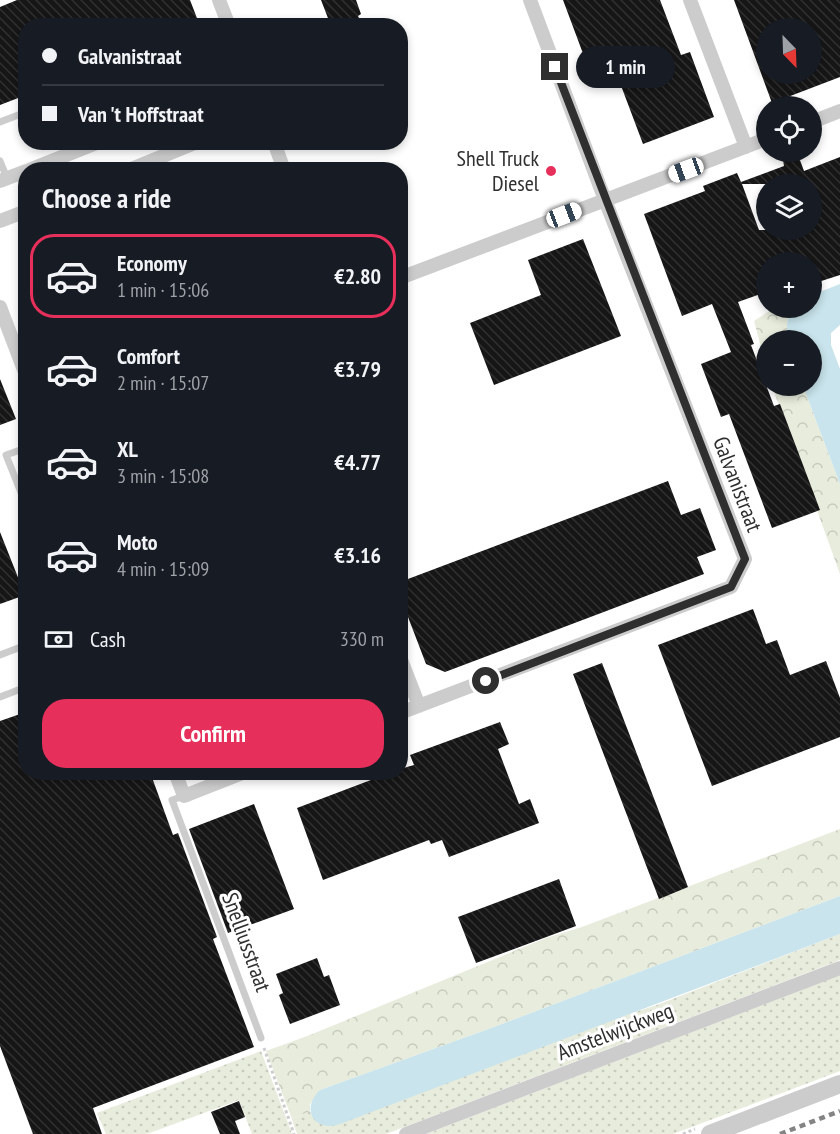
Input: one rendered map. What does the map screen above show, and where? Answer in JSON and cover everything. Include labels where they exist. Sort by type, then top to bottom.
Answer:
[{"type":"street","points":[[219,0],[226,18]]},
{"type":"street","name":"Galvanistraat","points":[[408,710],[731,587],[745,559],[530,0]]},
{"type":"street","points":[[690,0],[746,147]]},
{"type":"street","points":[[822,118],[840,111]]},
{"type":"street","points":[[408,275],[756,143]]},
{"type":"street","points":[[44,162],[69,150]]},
{"type":"street","points":[[148,162],[178,150]]},
{"type":"street","points":[[3,180],[18,174]]},
{"type":"street","points":[[0,221],[18,214]]},
{"type":"street","points":[[0,308],[18,354]]},
{"type":"street","points":[[408,678],[419,706]]},
{"type":"street","points":[[178,780],[184,796],[225,780]]},
{"type":"street","name":"Amstelwijckweg","points":[[405,1134],[840,968]]},
{"type":"street","points":[[710,1134],[840,1084]]},
{"type":"lane","points":[[0,122],[18,115]]},
{"type":"lane","points":[[0,161],[3,180]]},
{"type":"lane","points":[[18,451],[6,455],[18,485]]},
{"type":"lane","points":[[0,655],[18,648]]},
{"type":"lane","points":[[0,697],[18,690]]},
{"type":"lane","name":"Snelliusstraat","points":[[184,796],[172,800],[261,1038]]},
{"type":"path","points":[[261,1038],[294,1134]]},
{"type":"green space","points":[[759,318],[789,318],[787,330],[756,330],[754,321]]},
{"type":"green space","points":[[776,396],[807,396],[840,484],[840,574]]},
{"type":"green space","points":[[840,829],[840,896],[320,1090],[310,1104],[310,1111],[292,1119],[266,1051],[546,938],[582,927]]},
{"type":"green space","points":[[840,934],[840,960],[386,1134],[297,1134],[292,1119],[310,1111],[312,1115],[657,1005]]},
{"type":"green space","points":[[840,975],[840,1071],[673,1134],[426,1134]]},
{"type":"green space","points":[[261,1051],[292,1134],[252,1134],[239,1100],[147,1134],[106,1134],[97,1113]]},
{"type":"water","points":[[840,284],[840,325],[831,333],[831,345],[840,369],[840,484],[807,396],[822,396],[822,330],[787,330],[789,318],[822,318],[822,291]]},
{"type":"water","points":[[840,896],[840,934],[340,1124],[323,1125],[313,1118],[311,1105],[320,1090]]},
{"type":"building","points":[[17,0],[190,0],[197,18],[18,18],[18,98],[0,105],[0,7]]},
{"type":"building","points":[[321,0],[356,0],[361,14],[359,18],[328,18]]},
{"type":"building","points":[[563,0],[660,0],[681,55],[690,52],[714,117],[643,144],[617,75],[594,83]]},
{"type":"building","points":[[734,0],[840,0],[840,77],[822,84],[822,18],[756,18],[756,60]]},
{"type":"building","points":[[765,84],[822,84],[790,96],[769,96]]},
{"type":"building","points":[[840,157],[840,275],[822,281],[822,252],[756,252],[756,296],[738,302],[754,344],[751,345],[756,358],[756,396],[770,396],[774,406],[780,404],[820,510],[772,528],[729,414],[721,417],[701,364],[731,352],[712,304],[682,316],[644,214],[705,191],[703,186],[737,173],[741,182],[756,176],[756,184],[742,184],[756,222],[756,240],[822,240],[822,174],[762,174],[784,166],[783,162],[801,162],[804,171]]},
{"type":"building","points":[[583,239],[621,336],[494,385],[470,323],[541,295],[528,260]]},
{"type":"building","points":[[0,379],[16,419],[0,425]]},
{"type":"building","points":[[668,481],[681,515],[700,508],[716,550],[697,557],[704,574],[445,672],[426,664],[408,617],[408,579]]},
{"type":"building","points":[[0,532],[18,577],[18,598],[0,604]]},
{"type":"building","points":[[753,609],[766,644],[777,640],[790,675],[826,661],[840,698],[840,737],[712,786],[658,645]]},
{"type":"building","points":[[602,663],[688,887],[659,899],[573,674]]},
{"type":"building","points":[[18,715],[18,780],[153,780],[173,835],[178,833],[217,937],[213,939],[254,1047],[93,1108],[102,1134],[33,1134],[0,1046],[0,721]]},
{"type":"building","points":[[500,722],[509,744],[498,749],[519,804],[530,799],[539,823],[449,857],[442,840],[431,844],[429,840],[323,880],[297,808],[371,780],[408,780],[408,767],[414,765],[410,755]]},
{"type":"building","points":[[254,804],[294,909],[228,933],[189,829]]},
{"type":"building","points":[[559,879],[576,926],[476,963],[458,917]]},
{"type":"building","points":[[317,958],[324,977],[329,975],[340,1005],[290,1024],[279,995],[283,993],[276,974]]},
{"type":"building","points":[[239,1101],[245,1117],[235,1121],[240,1134],[220,1134],[211,1112]]},
{"type":"railway","points":[[780,1134],[840,1111]]},
{"type":"place","name":"Shell Truck Diesel","points":[[551,171]]},
{"type":"route","points":[[486,681],[731,587],[745,559],[555,67]]}]
